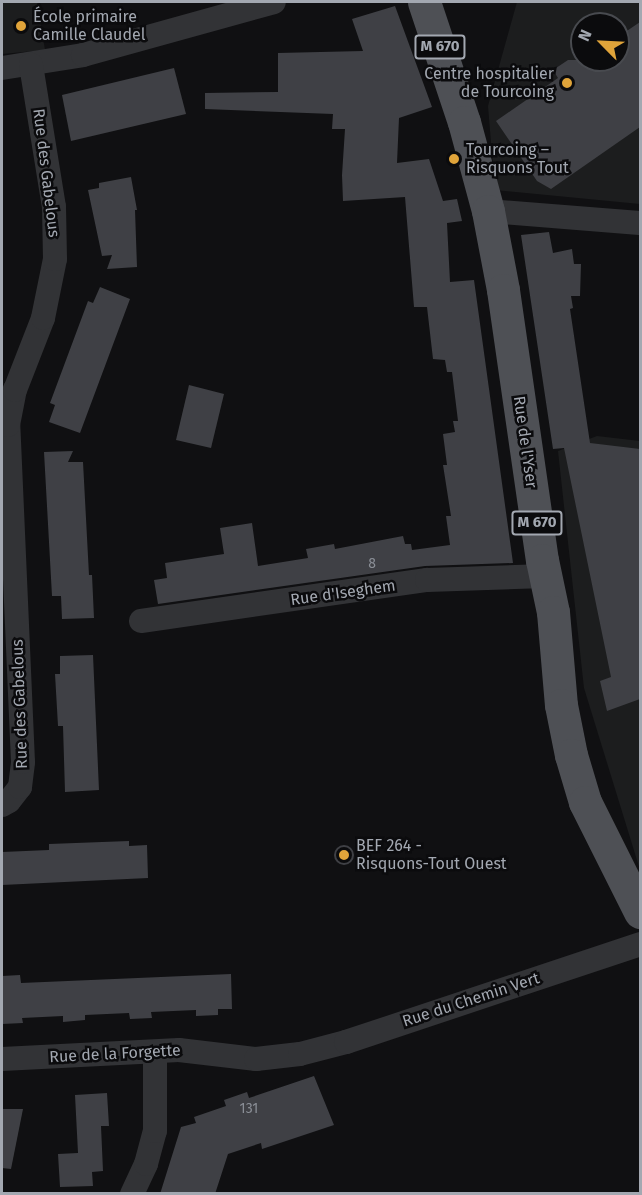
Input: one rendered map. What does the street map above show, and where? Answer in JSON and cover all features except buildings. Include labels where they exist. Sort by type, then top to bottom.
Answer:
[{"type":"main road","name":"Rue de l'Yser","points":[[424,2],[464,122],[488,211],[503,290],[545,576],[556,633],[565,731],[578,782],[590,812],[640,912]]},
{"type":"street","points":[[2,68],[84,55],[274,2]]},
{"type":"street","name":"Rue des Gabelous","points":[[2,805],[9,801],[20,787],[23,762],[8,425],[15,390],[43,318],[55,259],[54,207],[31,65]]},
{"type":"street","points":[[488,211],[640,223]]},
{"type":"street","name":"Rue d'Iseghem","points":[[141,621],[427,580],[545,576]]},
{"type":"street","name":"Rue du Chemin Vert","points":[[300,1054],[346,1042],[640,944]]},
{"type":"street","name":"Rue de la Forgette","points":[[2,1059],[192,1051],[256,1059],[300,1054]]},
{"type":"street","points":[[132,1194],[146,1164],[155,1131],[155,1052]]},
{"type":"shaded area","name":"École primaire Camille Claudel","points":[[2,2],[37,2],[45,50],[2,54]]},
{"type":"shaded area","name":"Centre hospitalier de Tourcoing","points":[[517,2],[640,2],[640,204],[495,190],[488,106]]},
{"type":"shaded area","points":[[597,436],[640,441],[640,870],[584,688],[558,451]]},
{"type":"place","name":"École primaire Camille Claudel","points":[[21,26]]},
{"type":"place","name":"Centre hospitalier de Tourcoing","points":[[567,83]]},
{"type":"place","name":"Tourcoing – Risquons Tout","points":[[454,159]]},
{"type":"place","name":"BEF 264 - Risquons-Tout Ouest","points":[[344,855]]}]
